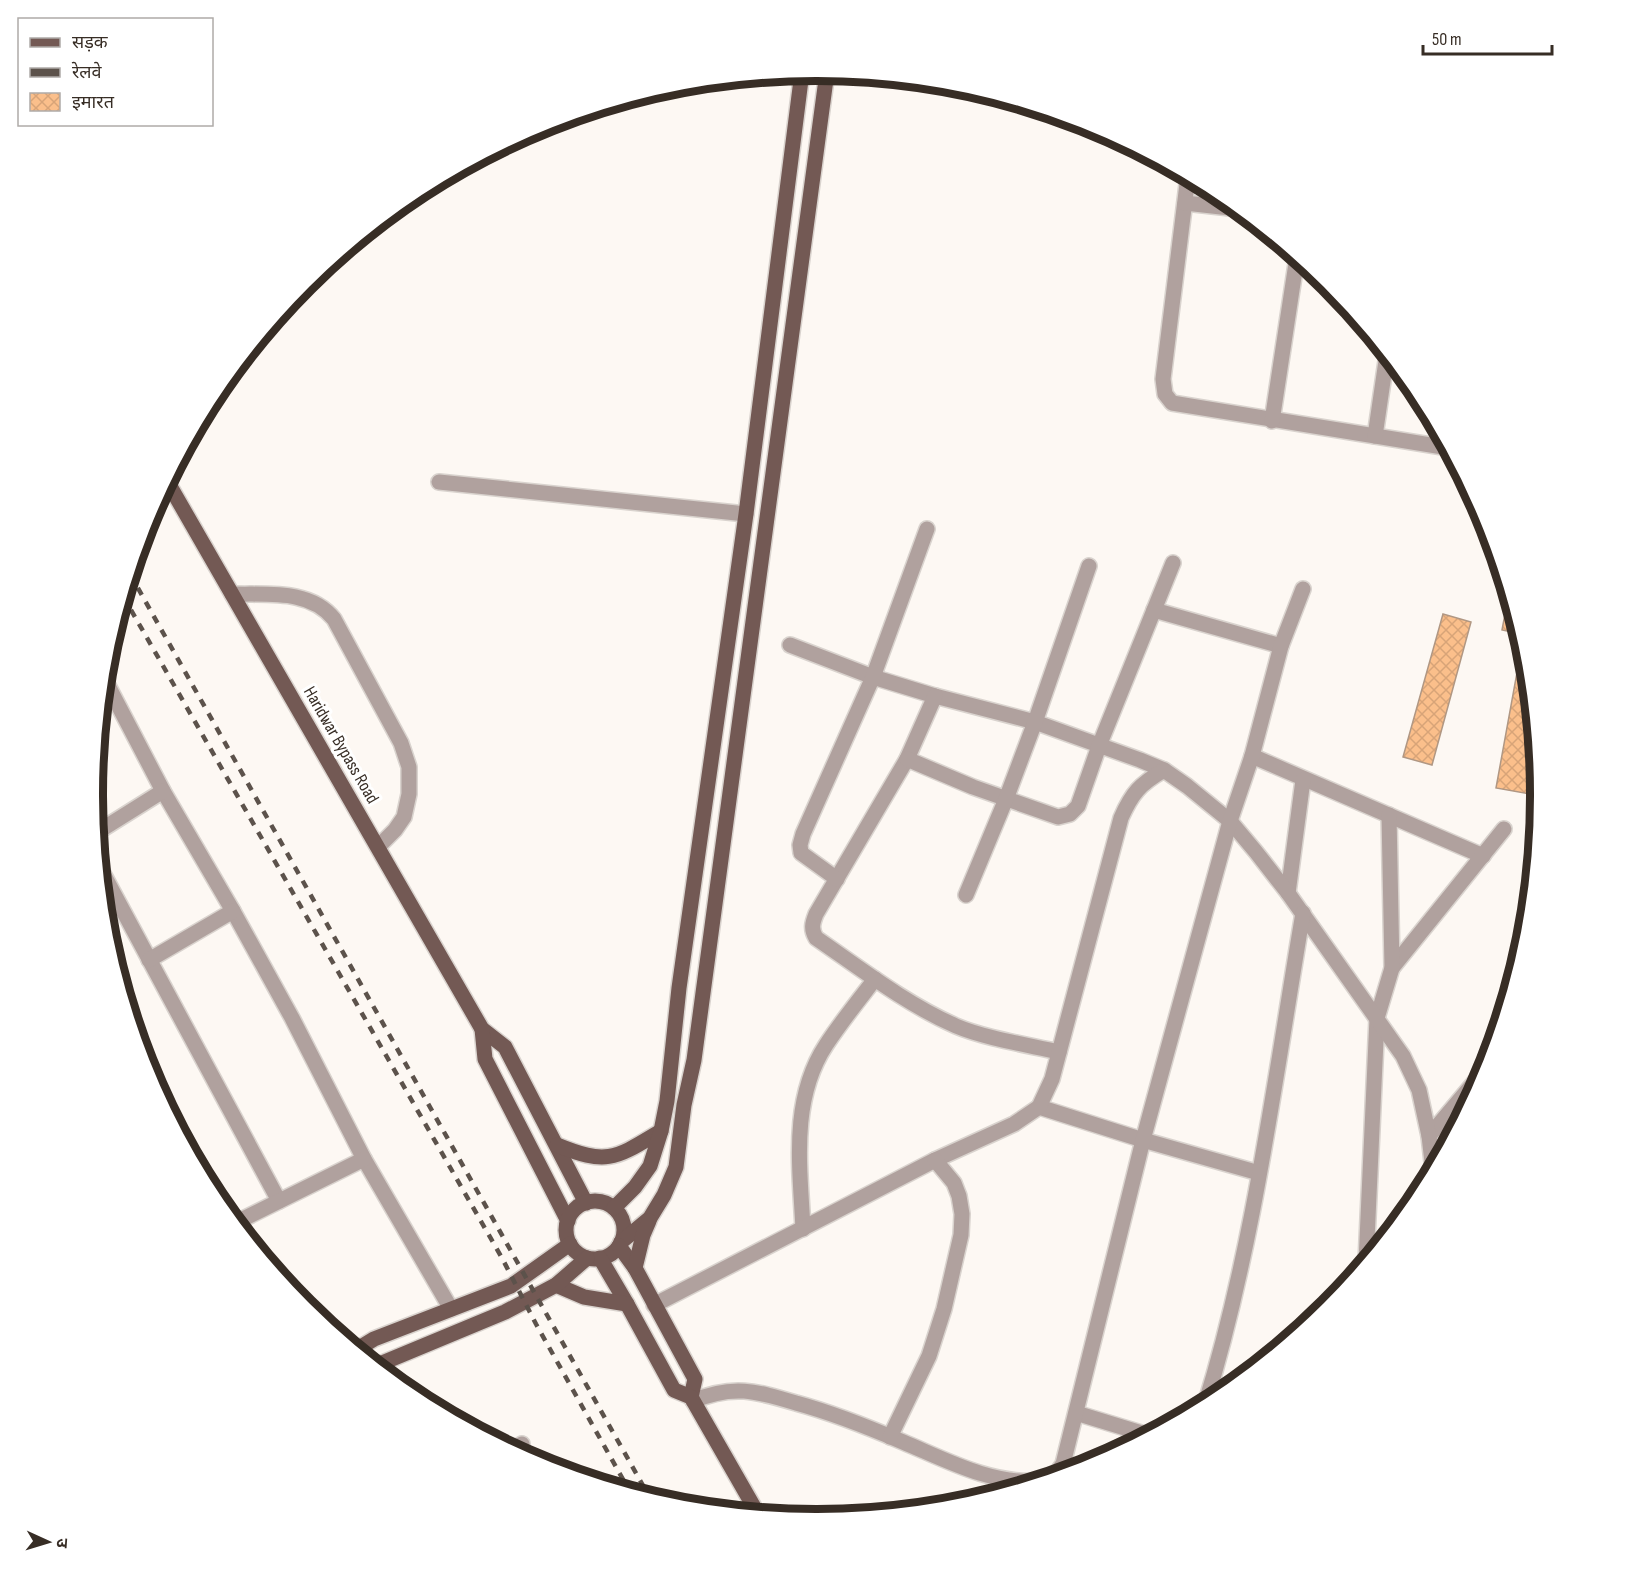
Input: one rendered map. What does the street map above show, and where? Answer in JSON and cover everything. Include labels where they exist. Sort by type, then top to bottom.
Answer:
[{"type":"main road","points":[[635,1268],[643,1235],[676,1167],[684,1105],[694,1060],[826,81]]},
{"type":"main road","points":[[614,1208],[635,1187],[650,1166],[667,1101],[679,988],[746,514],[801,82]]},
{"type":"main road","name":"Haridwar Bypass Road","points":[[172,489],[482,1029],[505,1047],[586,1203]]},
{"type":"main road","name":"Haridwar Bypass Road","points":[[482,1029],[484,1059],[568,1221]]},
{"type":"main road","points":[[557,1145],[585,1156],[612,1158],[661,1131]]},
{"type":"main road","points":[[692,1399],[695,1379],[620,1244],[624,1227],[619,1213],[614,1208],[600,1202],[586,1203],[573,1212],[568,1221],[567,1232],[570,1244],[577,1252],[594,1258],[627,1304],[674,1390],[692,1399],[753,1506]]},
{"type":"main road","points":[[384,1362],[505,1312],[556,1285],[594,1258],[612,1253],[650,1218]]},
{"type":"main road","points":[[363,1346],[374,1339],[511,1286],[570,1244]]},
{"type":"main road","points":[[556,1285],[584,1297],[627,1304]]},
{"type":"street","points":[[1187,185],[1163,379],[1165,394],[1172,403],[1440,446]]},
{"type":"street","points":[[1185,203],[1221,207]]},
{"type":"street","points":[[1272,421],[1295,266]]},
{"type":"street","points":[[1375,436],[1386,364]]},
{"type":"street","points":[[439,482],[746,514]]},
{"type":"street","points":[[837,879],[801,853],[803,834],[873,676],[927,530]]},
{"type":"street","points":[[907,759],[973,787],[1058,817],[1070,814],[1078,807],[1099,746],[1173,563]]},
{"type":"street","points":[[966,896],[1035,722],[1089,566]]},
{"type":"street","points":[[1062,1465],[1143,1140],[1230,821],[1252,756],[1281,646],[1303,589]]},
{"type":"street","points":[[232,594],[296,596],[311,600],[326,609],[334,619],[401,743],[408,767],[409,794],[404,816],[378,847]]},
{"type":"street","points":[[1154,610],[1281,646]]},
{"type":"street","points":[[790,645],[935,696],[1035,722],[1164,770],[1187,786],[1230,821],[1288,893],[1403,1056],[1419,1090],[1431,1158]]},
{"type":"street","points":[[110,694],[292,1018],[364,1159],[451,1309]]},
{"type":"street","points":[[935,696],[907,759],[816,914],[812,932],[816,938],[875,979],[918,1006],[958,1027],[1059,1052]]},
{"type":"street","points":[[1252,756],[1483,856]]},
{"type":"street","points":[[654,1305],[935,1160],[1014,1124],[1039,1107],[1052,1079],[1121,818],[1130,796],[1144,782],[1164,770]]},
{"type":"street","points":[[1288,893],[1304,780]]},
{"type":"street","points":[[104,827],[163,791]]},
{"type":"street","points":[[1367,1250],[1377,1018],[1392,968],[1389,815]]},
{"type":"street","points":[[1392,968],[1504,829]]},
{"type":"street","points":[[109,884],[279,1201]]},
{"type":"street","points":[[149,960],[233,911]]},
{"type":"street","points":[[1209,1392],[1237,1284],[1259,1173],[1303,914]]},
{"type":"street","points":[[803,1228],[799,1144],[802,1107],[810,1077],[825,1047],[875,979]]},
{"type":"street","points":[[1429,1136],[1465,1094]]},
{"type":"street","points":[[1039,1107],[1259,1173]]},
{"type":"street","points":[[242,1219],[364,1159]]},
{"type":"street","points":[[891,1437],[929,1356],[944,1309],[961,1235],[962,1214],[959,1196],[954,1183],[935,1160]]},
{"type":"street","points":[[692,1399],[712,1393],[750,1390],[827,1412],[989,1476],[1015,1481]]},
{"type":"street","points":[[1076,1413],[1138,1432]]},
{"type":"building","points":[[1506,610],[1511,632],[1502,630]]},
{"type":"building","points":[[1443,614],[1471,622],[1432,765],[1403,757]]},
{"type":"building","points":[[1518,665],[1529,748],[1530,794],[1496,788]]},
{"type":"railway","points":[[135,583],[644,1488]]},
{"type":"railway","points":[[128,605],[502,1258],[536,1324],[625,1483]]}]
